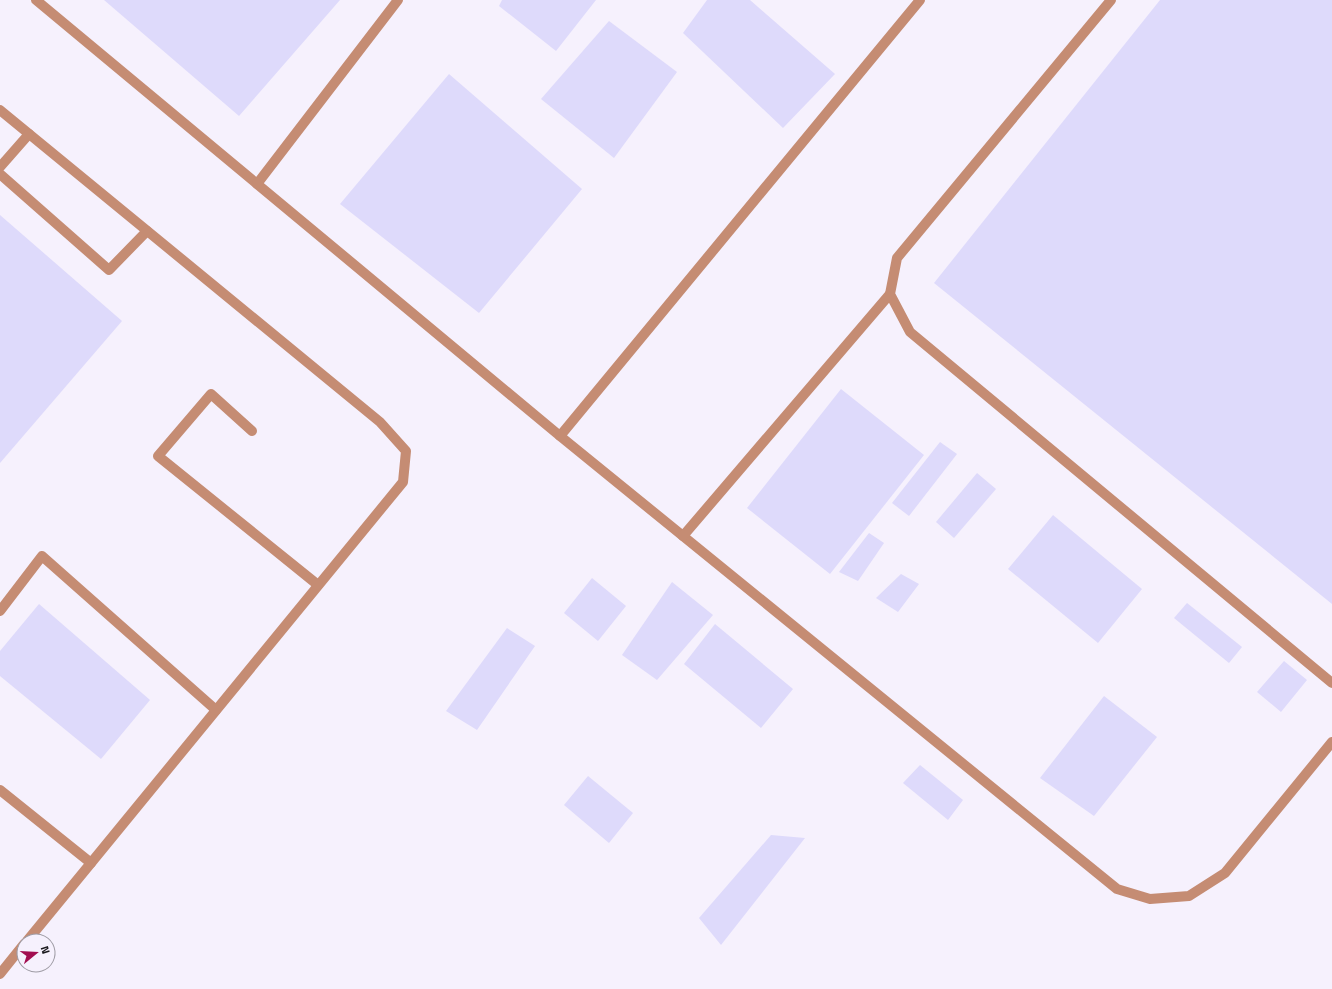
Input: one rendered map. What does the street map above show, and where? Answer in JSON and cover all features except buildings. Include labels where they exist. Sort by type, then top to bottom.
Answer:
[{"type":"lane","points":[[36,0],[560,436],[1117,889],[1150,899],[1189,896],[1225,873],[1332,742]]},
{"type":"lane","points":[[257,184],[398,0]]},
{"type":"lane","points":[[560,436],[920,0]]},
{"type":"lane","points":[[683,536],[890,294],[897,258],[1111,0]]},
{"type":"lane","points":[[0,110],[380,422],[406,451],[403,482],[34,933]]},
{"type":"lane","points":[[0,166],[29,134]]},
{"type":"lane","points":[[0,174],[109,270],[147,231]]},
{"type":"lane","points":[[890,294],[910,332],[1332,683]]},
{"type":"lane","points":[[252,431],[212,394],[158,456],[318,585]]},
{"type":"lane","points":[[0,611],[42,556],[216,710]]},
{"type":"lane","points":[[0,790],[91,863]]},
{"type":"lane","points":[[0,974],[16,954]]}]
